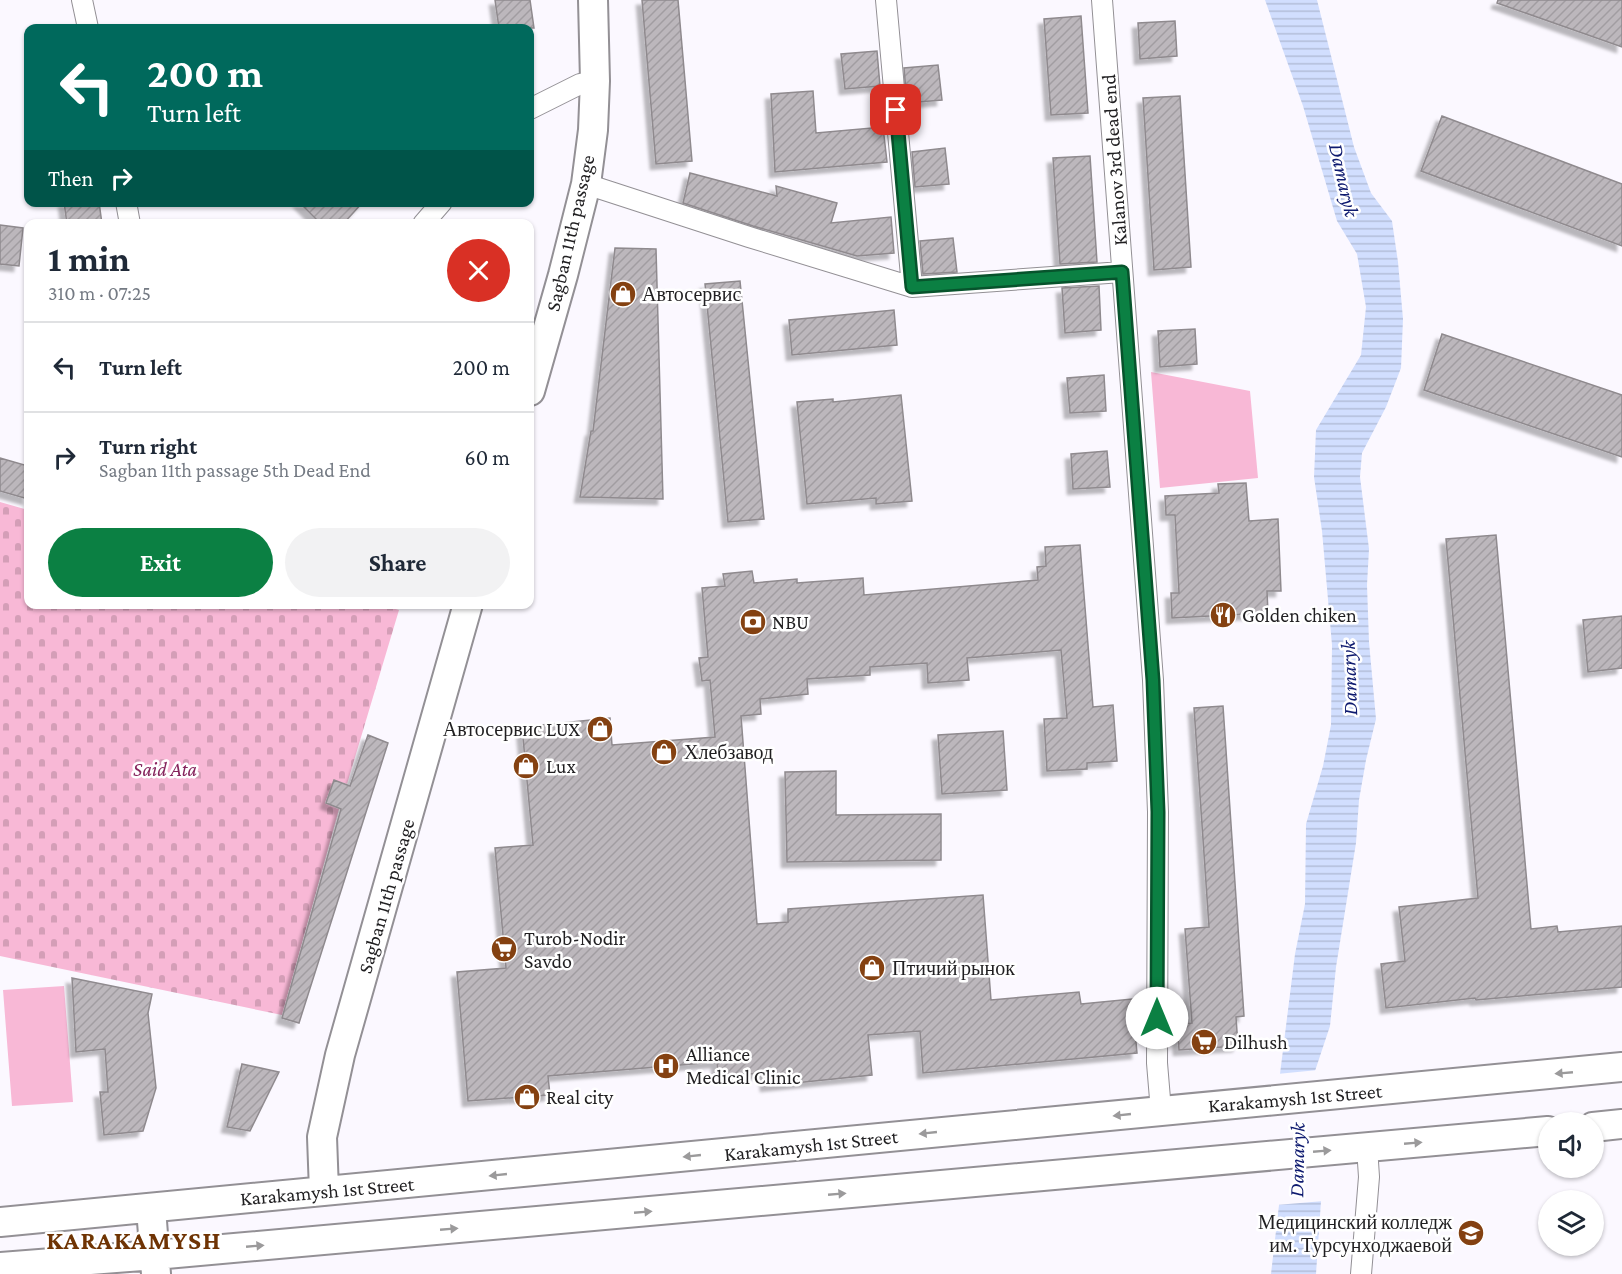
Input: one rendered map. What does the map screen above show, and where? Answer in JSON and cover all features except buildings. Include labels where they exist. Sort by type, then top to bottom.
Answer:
[{"type":"main road","name":"Sagban 11th passage","points":[[534,377],[586,184],[596,81],[593,0]]},
{"type":"main road","name":"Sagban 11th passage","points":[[324,1191],[322,1137],[340,1055],[467,609]]},
{"type":"main road","name":"Karakamysh 1st Street","points":[[0,1222],[1622,1067]]},
{"type":"main road","points":[[1604,1126],[1622,1125]]},
{"type":"main road","points":[[0,1267],[155,1265],[1248,1158],[1538,1132]]},
{"type":"main road","points":[[151,1208],[155,1265]]},
{"type":"main road","points":[[107,1212],[111,1266]]},
{"type":"street","points":[[82,0],[87,24]]},
{"type":"street","points":[[886,0],[912,287]]},
{"type":"street","name":"Kalanov 3rd dead end","points":[[1102,0],[1153,680],[1158,812],[1157,1063],[1161,1111]]},
{"type":"street","points":[[534,107],[580,84],[596,81]]},
{"type":"street","points":[[586,184],[912,287],[1122,272]]},
{"type":"street","points":[[427,219],[438,207]]},
{"type":"street","points":[[1360,1274],[1369,1178],[1361,1148]]},
{"type":"green space","points":[[1151,372],[1250,391],[1258,478],[1160,488]]},
{"type":"green space","name":"Said Ata","points":[[0,502],[24,509],[24,609],[399,610],[347,784],[334,780],[325,803],[339,809],[282,1015],[0,956]]},
{"type":"green space","points":[[64,986],[73,1102],[12,1106],[3,990]]},
{"type":"water","name":"Damaryk","points":[[1265,0],[1317,0],[1354,147],[1371,193],[1392,221],[1403,319],[1401,368],[1386,407],[1362,453],[1360,477],[1369,549],[1367,585],[1369,642],[1376,719],[1359,800],[1356,843],[1336,967],[1330,1026],[1315,1071],[1321,1201],[1316,1274],[1271,1274],[1279,1205],[1280,1074],[1295,954],[1305,904],[1306,824],[1323,766],[1331,725],[1332,645],[1322,531],[1314,477],[1316,430],[1361,355],[1366,307],[1357,254],[1337,221],[1303,106]]},
{"type":"pier","points":[[1318,1070],[1324,1201],[1276,1205],[1277,1074]]},
{"type":"place","name":"Автосервис","points":[[623,294]]},
{"type":"place","name":"Golden chiken","points":[[1223,615]]},
{"type":"place","name":"NBU","points":[[753,622]]},
{"type":"place","name":"Автосервис LUX","points":[[600,729]]},
{"type":"place","name":"Хлебзавод","points":[[664,752]]},
{"type":"place","name":"Lux","points":[[526,766]]},
{"type":"place","name":"Turob-Nodir Savdo","points":[[504,949]]},
{"type":"place","name":"Птичий рынок","points":[[872,968]]},
{"type":"place","name":"Dilhush","points":[[1204,1042]]},
{"type":"place","name":"Alliance Medical Clinic","points":[[666,1066]]},
{"type":"place","name":"Real city","points":[[527,1097]]},
{"type":"place","name":"Медицинский колледж им. Турсунходжаевой","points":[[1471,1233]]},
{"type":"district","name":"KARAKAMYSH","points":[[134,1240]]},
{"type":"route","points":[[896,110],[912,287],[1122,272],[1153,680],[1158,812],[1157,1018]]}]
